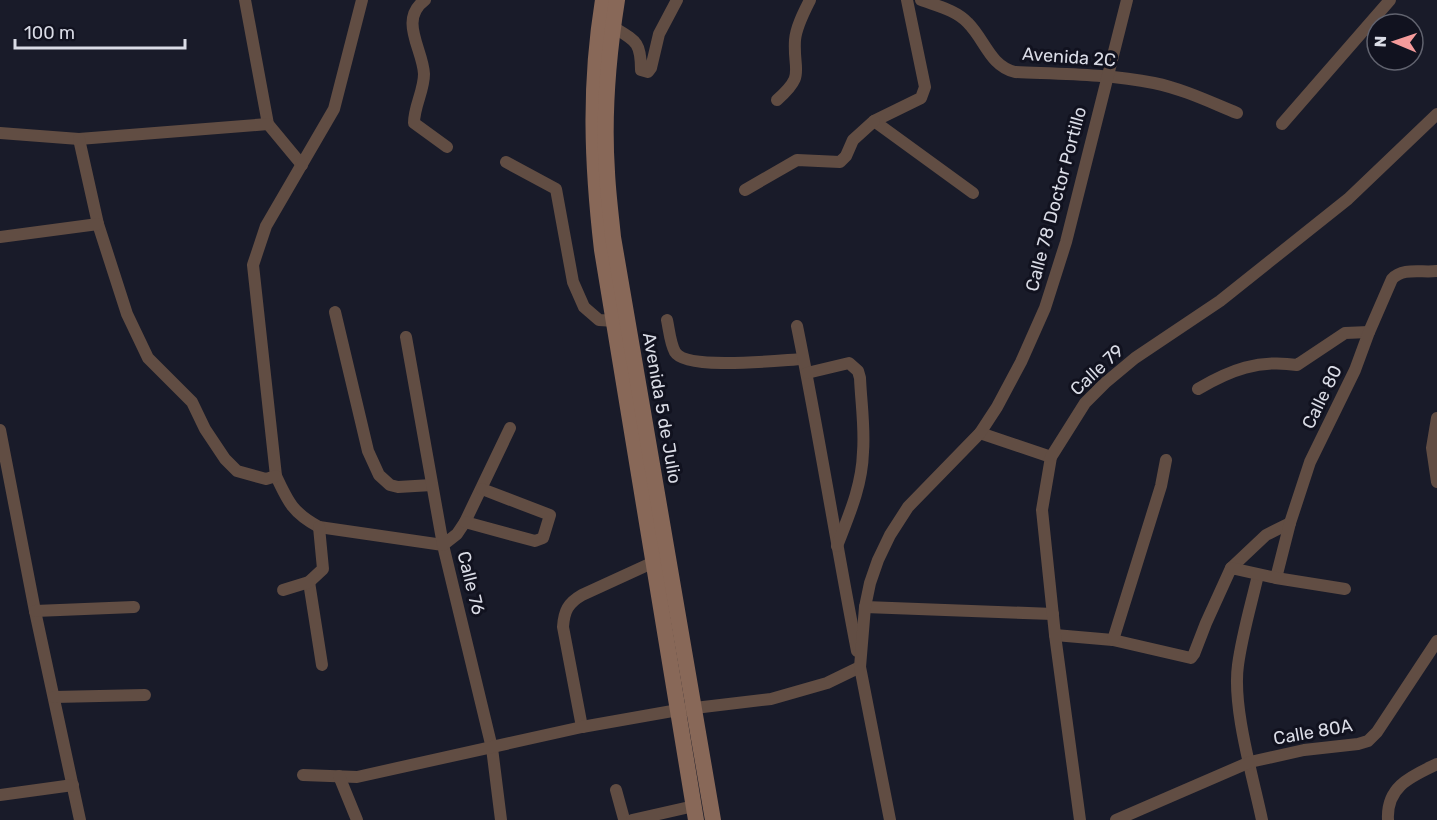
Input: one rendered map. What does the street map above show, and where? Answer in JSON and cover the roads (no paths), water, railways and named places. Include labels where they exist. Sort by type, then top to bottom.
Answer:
[{"type":"main road","name":"Avenida 5 de Julio","points":[[603,0],[597,39],[592,117],[602,250],[654,562],[713,820]]},
{"type":"main road","name":"Avenida 5 de Julio","points":[[617,0],[607,80],[606,120],[607,172],[613,237],[686,709],[695,813]]},
{"type":"street","points":[[245,0],[268,124],[302,165]]},
{"type":"street","points":[[79,139],[98,224],[127,314],[148,358],[192,402],[205,429],[225,459],[237,471],[266,478],[276,476],[253,266],[266,226],[334,109],[362,0]]},
{"type":"street","points":[[425,0],[416,10],[411,27],[424,71],[423,86],[414,112],[414,123],[447,147]]},
{"type":"street","points":[[613,27],[635,40],[640,47],[641,70],[648,72],[659,34],[677,0]]},
{"type":"street","points":[[777,100],[793,86],[795,80],[797,73],[795,39],[803,12],[810,0]]},
{"type":"street","points":[[745,190],[797,160],[840,162],[853,140],[874,121],[921,98],[925,87],[907,0]]},
{"type":"street","name":"Avenida 2C","points":[[921,0],[957,14],[968,22],[994,60],[1005,70],[1107,77],[1154,83],[1237,113]]},
{"type":"street","name":"Calle 78 Doctor Portillo","points":[[890,820],[860,667],[865,607],[878,560],[890,535],[908,507],[980,433],[1021,362],[1045,308],[1066,242],[1127,0]]},
{"type":"street","points":[[1282,124],[1389,0]]},
{"type":"street","name":"Calle 79","points":[[1080,820],[1055,635],[1042,510],[1051,457],[1085,403],[1105,383],[1136,358],[1220,301],[1348,199],[1437,114]]},
{"type":"street","points":[[874,121],[973,193]]},
{"type":"street","points":[[0,133],[79,139],[268,124]]},
{"type":"street","points":[[506,162],[556,189],[573,282],[584,307],[598,320],[615,321]]},
{"type":"street","points":[[0,237],[98,224]]},
{"type":"street","name":"Calle 80","points":[[1276,578],[1290,523],[1310,462],[1355,370],[1392,279],[1397,273],[1437,271]]},
{"type":"street","points":[[335,312],[368,451],[379,475],[398,487],[432,485]]},
{"type":"street","points":[[667,320],[675,352],[683,359],[701,362],[745,363],[803,359]]},
{"type":"street","points":[[303,775],[357,777],[582,727],[686,709],[771,699],[827,682],[860,667],[797,326]]},
{"type":"street","points":[[1198,389],[1235,369],[1281,362],[1297,365],[1345,333],[1369,332]]},
{"type":"street","points":[[406,337],[442,545],[457,534],[465,522],[510,428]]},
{"type":"street","points":[[807,373],[849,363],[858,370],[860,378],[863,451],[860,479],[855,501],[837,547]]},
{"type":"street","points":[[1437,418],[1432,448],[1437,482]]},
{"type":"street","points":[[0,430],[35,611],[80,820]]},
{"type":"street","points":[[980,433],[1051,457]]},
{"type":"street","points":[[1113,640],[1161,486],[1166,460]]},
{"type":"street","name":"Calle 76","points":[[276,476],[289,502],[302,518],[319,527],[442,545],[492,748],[501,820]]},
{"type":"street","points":[[465,522],[535,541],[543,538],[550,515],[482,489]]},
{"type":"street","points":[[1055,635],[1113,640],[1191,658],[1231,568],[1266,535],[1290,523]]},
{"type":"street","points":[[282,590],[309,582],[323,569],[319,527]]},
{"type":"street","points":[[582,727],[563,627],[564,614],[571,601],[654,562]]},
{"type":"street","points":[[1231,568],[1258,575],[1345,589]]},
{"type":"street","points":[[1258,575],[1238,666],[1239,707],[1262,820]]},
{"type":"street","points":[[309,582],[322,665]]},
{"type":"street","points":[[35,611],[134,607]]},
{"type":"street","points":[[865,607],[1053,614]]},
{"type":"street","name":"Calle 80A","points":[[1116,820],[1250,762],[1304,750],[1368,741],[1377,732],[1437,641]]},
{"type":"street","points":[[54,697],[145,695]]},
{"type":"street","points":[[1388,820],[1390,801],[1406,779],[1437,764]]},
{"type":"street","points":[[339,776],[357,820]]},
{"type":"street","points":[[0,795],[73,785]]},
{"type":"street","points":[[616,790],[626,820]]},
{"type":"street","points":[[632,820],[695,813]]}]
